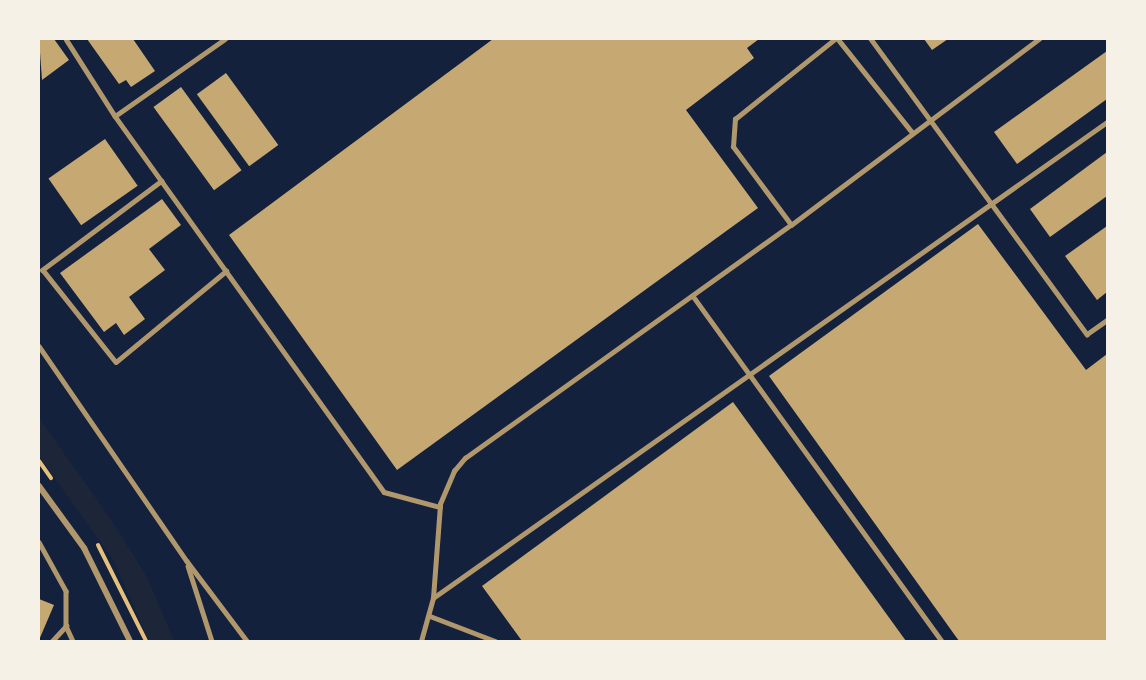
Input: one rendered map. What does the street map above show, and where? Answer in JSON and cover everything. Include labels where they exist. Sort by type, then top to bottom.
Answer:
[{"type":"street","points":[[39,486],[99,575],[130,641]]},
{"type":"lane","points":[[66,39],[115,116],[384,492],[440,507]]},
{"type":"lane","points":[[115,116],[225,39]]},
{"type":"lane","points":[[791,225],[733,147],[735,119],[836,39],[912,132]]},
{"type":"lane","points":[[871,39],[1087,334],[1107,320]]},
{"type":"lane","points":[[421,641],[430,616],[433,598],[440,507],[445,488],[465,458],[791,225],[930,117],[1039,39]]},
{"type":"lane","points":[[433,598],[748,372],[1107,122]]},
{"type":"lane","points":[[162,181],[43,270],[116,362],[226,271]]},
{"type":"lane","points":[[693,296],[942,641]]},
{"type":"lane","points":[[39,346],[187,561],[248,641]]},
{"type":"lane","points":[[39,542],[66,591],[66,626],[73,641]]},
{"type":"lane","points":[[187,561],[212,641]]},
{"type":"lane","points":[[430,616],[495,641]]},
{"type":"lane","points":[[52,641],[66,626]]},
{"type":"shaded area","points":[[39,418],[112,521],[148,579],[174,641],[149,641],[114,561],[39,456]]},
{"type":"building","points":[[39,39],[54,39],[69,60],[42,80]]},
{"type":"building","points":[[87,39],[133,39],[155,71],[131,87],[126,80],[119,84]]},
{"type":"building","points":[[493,39],[759,39],[747,48],[754,58],[686,110],[758,208],[397,470],[229,235]]},
{"type":"building","points":[[924,39],[948,39],[932,50]]},
{"type":"building","points":[[1107,51],[1107,99],[1017,164],[994,132]]},
{"type":"building","points":[[226,73],[278,145],[249,166],[197,94]]},
{"type":"building","points":[[181,87],[242,170],[214,190],[153,107]]},
{"type":"building","points":[[105,139],[138,186],[81,225],[48,179]]},
{"type":"building","points":[[1107,152],[1107,196],[1050,237],[1030,209]]},
{"type":"building","points":[[162,199],[181,225],[149,249],[165,270],[129,297],[145,319],[124,335],[116,323],[104,332],[60,273]]},
{"type":"building","points":[[978,224],[1086,370],[1107,354],[1107,641],[959,641],[769,376]]},
{"type":"building","points":[[1107,226],[1107,292],[1097,300],[1065,256]]},
{"type":"building","points":[[733,402],[906,641],[522,641],[482,586]]},
{"type":"building","points":[[39,599],[54,605],[39,640]]}]
